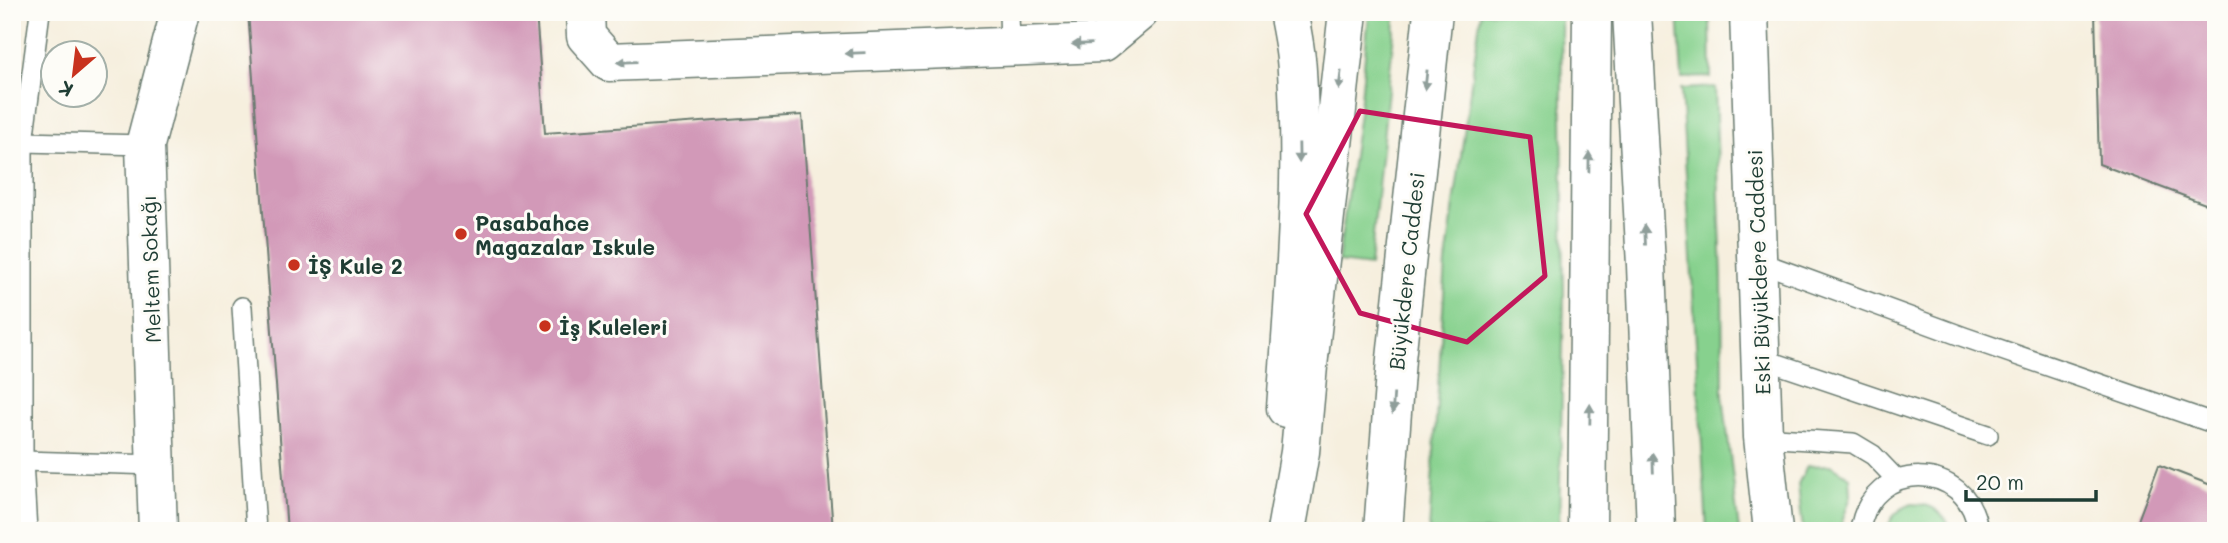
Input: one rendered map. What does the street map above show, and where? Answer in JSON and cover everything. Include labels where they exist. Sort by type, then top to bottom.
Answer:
[{"type":"main road","name":"Meltem Sokağı","points":[[158,531],[145,145],[180,12]]},
{"type":"main road","points":[[585,12],[586,36],[609,62],[1009,29],[1102,43],[1139,12]]},
{"type":"main road","points":[[1284,531],[1281,476],[1296,276],[1299,169],[1297,68],[1289,12]]},
{"type":"main road","points":[[1284,531],[1300,452],[1307,366],[1348,12]]},
{"type":"main road","name":"Büyükdere Caddesi","points":[[1383,531],[1396,359],[1433,12]]},
{"type":"main road","points":[[1587,531],[1592,12]]},
{"type":"main road","points":[[1632,12],[1646,265],[1656,531]]},
{"type":"main road","name":"Eski Büyükdere Caddesi","points":[[1749,12],[1763,437],[1773,531]]},
{"type":"lane","points":[[27,531],[23,461],[23,142],[40,12]]},
{"type":"lane","points":[[23,142],[145,145]]},
{"type":"lane","points":[[1758,261],[1964,337],[2216,424]]},
{"type":"lane","points":[[243,307],[256,531]]},
{"type":"lane","points":[[1760,358],[1988,435]]},
{"type":"lane","points":[[1763,437],[1853,443],[1873,456],[1896,479]]},
{"type":"lane","points":[[23,461],[156,466]]},
{"type":"lane","points":[[1860,531],[1866,508],[1878,492],[1896,479],[1915,475],[1935,478],[1954,486],[1968,501],[1977,520],[1978,531]]},
{"type":"highlighted area","points":[[1360,111],[1530,137],[1545,276],[1467,342],[1360,313],[1306,214]]},
{"type":"green space","points":[[1369,12],[1396,12],[1370,266],[1338,262],[1361,98]]},
{"type":"green space","points":[[1481,12],[1561,12],[1564,297],[1559,531],[1429,531],[1446,262]]},
{"type":"green space","points":[[1678,12],[1710,12],[1711,77],[1682,78]]},
{"type":"green space","points":[[1715,87],[1723,395],[1739,531],[1707,531],[1681,89]]},
{"type":"green space","points":[[1831,465],[1850,477],[1851,496],[1839,531],[1803,531],[1798,484],[1807,466]]},
{"type":"green space","points":[[1912,504],[1926,505],[1937,510],[1945,518],[1950,531],[1887,531],[1896,514]]},
{"type":"building","name":"İş Kuleleri","points":[[248,12],[536,12],[545,133],[802,115],[833,531],[287,531]]},
{"type":"building","points":[[2095,12],[2216,12],[2216,208],[2099,164]]},
{"type":"building","points":[[2159,465],[2216,487],[2216,531],[2134,531]]},
{"type":"place","name":"Pasabahce Magazalar Iskule","points":[[461,234]]},
{"type":"place","name":"İŞ Kule 2","points":[[294,265]]},
{"type":"place","name":"İş Kuleleri","points":[[545,326]]}]
